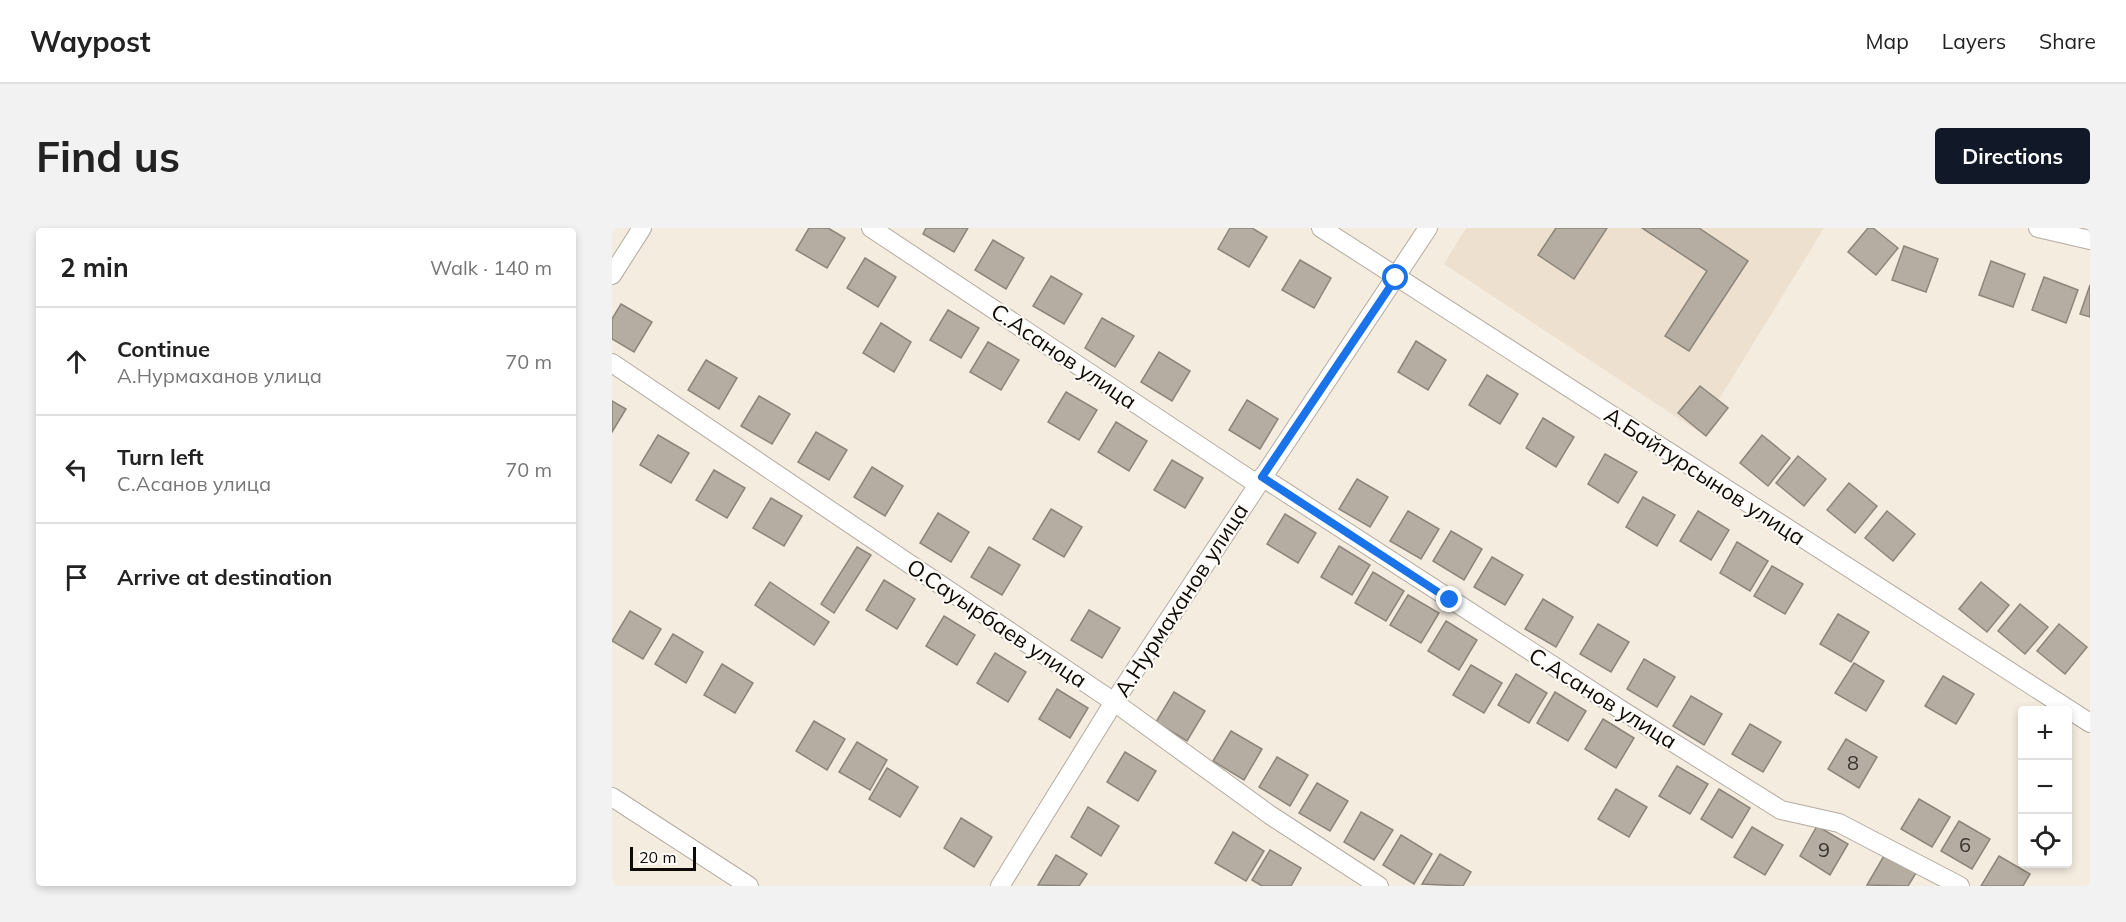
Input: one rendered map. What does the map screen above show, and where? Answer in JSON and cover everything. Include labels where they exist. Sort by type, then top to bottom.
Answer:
[{"type":"street","points":[[612,275],[642,228]]},
{"type":"street","name":"С.Асанов улица","points":[[871,228],[1259,481],[1781,810],[1839,823],[1960,886]]},
{"type":"street","name":"А.Байтурсынов улица","points":[[1321,228],[2090,723]]},
{"type":"street","name":"А.Нурмаханов улица","points":[[1000,886],[1114,702],[1428,228]]},
{"type":"street","points":[[2038,228],[2090,240]]},
{"type":"street","name":"О.Сауырбаев улица","points":[[612,363],[1114,702],[1270,815],[1379,886]]},
{"type":"street","points":[[612,797],[749,886]]},
{"type":"shaded area","points":[[1466,228],[1824,228],[1699,432],[1444,264]]},
{"type":"building","points":[[809,228],[828,228],[845,238],[827,268],[796,250]]},
{"type":"building","points":[[926,228],[968,228],[954,252],[923,234]]},
{"type":"building","points":[[1230,228],[1252,228],[1267,237],[1249,267],[1218,249]]},
{"type":"building","points":[[1556,228],[1607,228],[1574,279],[1538,255]]},
{"type":"building","points":[[1642,228],[1699,228],[1748,261],[1689,351],[1665,336],[1707,271]]},
{"type":"building","points":[[1868,228],[1873,228],[1898,248],[1876,275],[1848,252]]},
{"type":"building","points":[[993,240],[1024,258],[1006,289],[975,270]]},
{"type":"building","points":[[1904,246],[1938,259],[1926,292],[1892,280]]},
{"type":"building","points":[[865,258],[896,277],[878,307],[847,288]]},
{"type":"building","points":[[1300,260],[1331,278],[1314,308],[1282,290]]},
{"type":"building","points":[[1991,261],[2025,274],[2013,307],[1979,295]]},
{"type":"building","points":[[1051,276],[1082,294],[1064,324],[1033,306]]},
{"type":"building","points":[[2044,277],[2078,290],[2066,323],[2032,310]]},
{"type":"building","points":[[2090,285],[2090,317],[2080,314]]},
{"type":"building","points":[[621,304],[652,322],[634,352],[612,339],[612,319]]},
{"type":"building","points":[[948,310],[979,328],[961,358],[930,340]]},
{"type":"building","points":[[1102,318],[1134,336],[1115,367],[1085,348]]},
{"type":"building","points":[[881,323],[911,342],[894,372],[863,353]]},
{"type":"building","points":[[1416,341],[1446,360],[1428,390],[1398,372]]},
{"type":"building","points":[[988,342],[1019,360],[1001,390],[970,372]]},
{"type":"building","points":[[1159,352],[1190,371],[1172,401],[1141,382]]},
{"type":"building","points":[[706,360],[737,378],[719,409],[688,390]]},
{"type":"building","points":[[1487,375],[1518,394],[1500,424],[1469,405]]},
{"type":"building","points":[[1700,386],[1728,408],[1706,436],[1678,413]]},
{"type":"building","points":[[1066,392],[1097,410],[1079,440],[1048,422]]},
{"type":"building","points":[[759,396],[790,414],[772,444],[741,426]]},
{"type":"building","points":[[1247,400],[1278,419],[1260,449],[1229,430]]},
{"type":"building","points":[[612,401],[626,409],[612,432]]},
{"type":"building","points":[[1543,418],[1574,437],[1556,467],[1526,448]]},
{"type":"building","points":[[1116,422],[1147,441],[1129,471],[1098,452]]},
{"type":"building","points":[[816,432],[847,450],[829,480],[798,462]]},
{"type":"building","points":[[658,435],[689,453],[671,483],[640,465]]},
{"type":"building","points":[[1762,435],[1790,458],[1768,486],[1740,463]]},
{"type":"building","points":[[1605,454],[1637,472],[1618,503],[1588,484]]},
{"type":"building","points":[[1798,456],[1826,479],[1804,506],[1776,483]]},
{"type":"building","points":[[1172,460],[1203,478],[1185,508],[1154,490]]},
{"type":"building","points":[[872,467],[903,486],[885,516],[854,497]]},
{"type":"building","points":[[714,470],[745,488],[727,518],[696,500]]},
{"type":"building","points":[[1357,479],[1388,497],[1370,527],[1339,509]]},
{"type":"building","points":[[1849,483],[1877,506],[1855,533],[1827,510]]},
{"type":"building","points":[[1643,497],[1675,515],[1657,546],[1626,527]]},
{"type":"building","points":[[771,498],[802,516],[784,546],[753,528]]},
{"type":"building","points":[[1051,509],[1082,527],[1064,557],[1033,539]]},
{"type":"building","points":[[1408,511],[1439,529],[1421,559],[1390,541]]},
{"type":"building","points":[[1698,511],[1729,530],[1711,560],[1680,541]]},
{"type":"building","points":[[1887,511],[1915,534],[1893,561],[1865,538]]},
{"type":"building","points":[[938,513],[969,532],[951,562],[920,543]]},
{"type":"building","points":[[1285,514],[1316,533],[1298,563],[1267,544]]},
{"type":"building","points":[[1451,531],[1482,549],[1464,580],[1433,561]]},
{"type":"building","points":[[1737,542],[1768,561],[1750,591],[1720,573]]},
{"type":"building","points":[[1339,546],[1370,565],[1352,595],[1321,577]]},
{"type":"building","points":[[857,547],[871,555],[834,613],[821,604]]},
{"type":"building","points":[[989,547],[1020,565],[1002,595],[971,577]]},
{"type":"building","points":[[1492,557],[1523,575],[1505,605],[1474,587]]},
{"type":"building","points":[[1772,566],[1803,584],[1785,614],[1754,596]]},
{"type":"building","points":[[1373,572],[1404,591],[1386,621],[1355,603]]},
{"type":"building","points":[[884,580],[915,599],[897,629],[866,610]]},
{"type":"building","points":[[770,582],[829,622],[814,645],[755,605]]},
{"type":"building","points":[[1981,582],[2009,605],[1987,632],[1959,609]]},
{"type":"building","points":[[1408,595],[1439,613],[1421,643],[1390,625]]},
{"type":"building","points":[[1543,599],[1573,617],[1556,647],[1525,629]]},
{"type":"building","points":[[2020,604],[2048,627],[2025,654],[1998,631]]},
{"type":"building","points":[[1089,610],[1120,628],[1102,658],[1071,640]]},
{"type":"building","points":[[630,611],[661,629],[643,659],[612,641]]},
{"type":"building","points":[[1838,614],[1869,632],[1851,662],[1820,644]]},
{"type":"building","points":[[944,616],[975,635],[957,665],[926,646]]},
{"type":"building","points":[[1446,621],[1477,640],[1459,670],[1428,651]]},
{"type":"building","points":[[1598,624],[1629,642],[1611,672],[1580,654]]},
{"type":"building","points":[[2059,624],[2087,647],[2065,674],[2037,651]]},
{"type":"building","points":[[673,634],[703,652],[686,683],[655,664]]},
{"type":"building","points":[[995,653],[1026,672],[1008,702],[977,683]]},
{"type":"building","points":[[1644,659],[1675,677],[1657,707],[1627,689]]},
{"type":"building","points":[[1854,663],[1884,681],[1866,711],[1835,693]]},
{"type":"building","points":[[722,664],[753,683],[735,713],[704,695]]},
{"type":"building","points":[[1471,665],[1502,683],[1484,713],[1453,695]]},
{"type":"building","points":[[1516,674],[1547,693],[1529,723],[1498,705]]},
{"type":"building","points":[[1943,676],[1974,694],[1956,724],[1925,706]]},
{"type":"building","points":[[1057,689],[1088,708],[1070,738],[1039,719]]},
{"type":"building","points":[[1174,692],[1205,711],[1187,741],[1156,722]]},
{"type":"building","points":[[1555,692],[1586,711],[1568,741],[1537,723]]},
{"type":"building","points":[[1691,696],[1722,714],[1704,745],[1673,726]]},
{"type":"building","points":[[1603,719],[1634,738],[1616,768],[1585,749]]},
{"type":"building","points":[[814,721],[845,739],[827,770],[796,751]]},
{"type":"building","points":[[1750,724],[1781,742],[1763,772],[1732,754]]},
{"type":"building","points":[[1231,731],[1262,749],[1244,780],[1213,761]]},
{"type":"building","points":[[1846,739],[1877,757],[1859,788],[1828,769]]},
{"type":"building","points":[[857,742],[887,760],[870,790],[839,772]]},
{"type":"building","points":[[1125,752],[1156,771],[1138,801],[1107,782]]},
{"type":"building","points":[[1277,757],[1308,775],[1290,806],[1259,787]]},
{"type":"building","points":[[1677,766],[1708,784],[1690,814],[1659,796]]},
{"type":"building","points":[[887,768],[918,787],[900,817],[869,799]]},
{"type":"building","points":[[1317,783],[1348,801],[1330,831],[1299,813]]},
{"type":"building","points":[[1616,789],[1647,807],[1629,837],[1598,819]]},
{"type":"building","points":[[1719,789],[1750,808],[1732,838],[1701,819]]},
{"type":"building","points":[[1919,799],[1950,817],[1932,847],[1901,829]]},
{"type":"building","points":[[1088,807],[1119,826],[1101,856],[1071,837]]},
{"type":"building","points":[[1361,812],[1393,830],[1374,860],[1344,842]]},
{"type":"building","points":[[961,818],[992,837],[974,867],[944,848]]},
{"type":"building","points":[[1959,821],[1990,839],[1972,869],[1941,851]]},
{"type":"building","points":[[1817,826],[1848,844],[1830,875],[1800,856]]},
{"type":"building","points":[[1752,827],[1783,845],[1765,875],[1734,857]]},
{"type":"building","points":[[1233,832],[1264,851],[1246,881],[1215,863]]},
{"type":"building","points":[[1401,835],[1432,854],[1414,884],[1383,865]]},
{"type":"building","points":[[1270,850],[1301,868],[1291,886],[1262,886],[1252,880]]},
{"type":"building","points":[[1440,854],[1471,872],[1463,886],[1422,884]]},
{"type":"building","points":[[1885,854],[1916,873],[1908,886],[1867,885]]},
{"type":"building","points":[[1056,855],[1087,874],[1079,886],[1038,885]]},
{"type":"building","points":[[1999,856],[2030,874],[2023,886],[1981,886]]},
{"type":"route","points":[[1396,278],[1262,477],[1450,600]]}]
